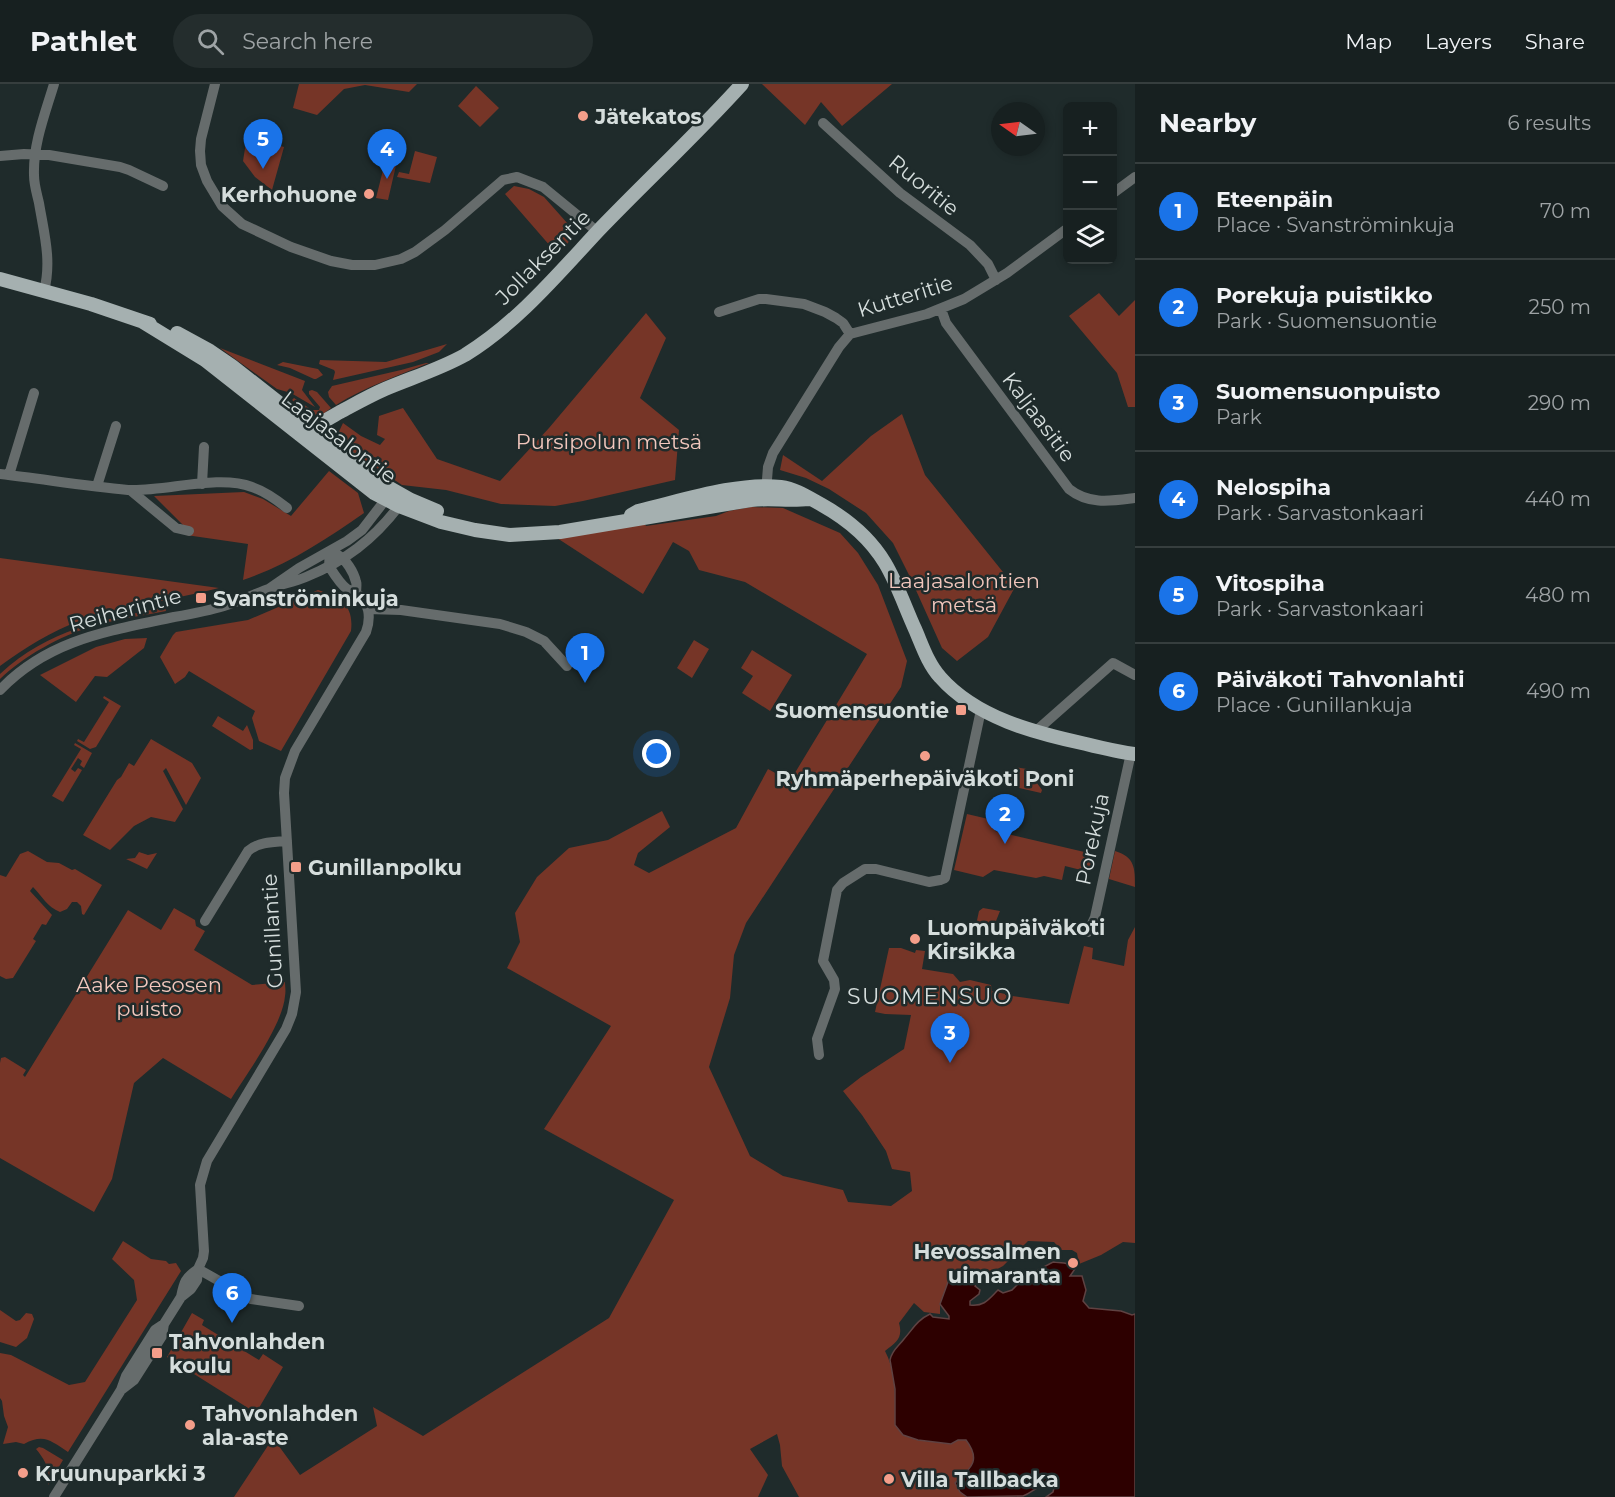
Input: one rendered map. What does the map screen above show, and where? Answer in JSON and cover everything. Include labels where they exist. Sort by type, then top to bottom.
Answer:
[{"type":"main road","name":"Jollaksentie","points":[[319,432],[341,412],[374,394],[434,370],[487,340],[569,263],[742,84]]},
{"type":"main road","name":"Laajasalontie","points":[[0,279],[116,312],[143,322],[319,432],[374,493],[394,499],[441,522],[510,535],[560,532],[640,519],[765,492],[793,500],[809,499],[840,516],[873,546],[885,563],[934,669],[948,685],[981,710],[998,718],[1070,741],[1133,754]]},
{"type":"street","points":[[44,291],[48,272],[48,254],[34,178],[35,154],[54,84]]},
{"type":"street","points":[[215,84],[200,151],[201,165],[207,181],[222,206],[242,224],[291,247],[331,261],[352,265],[375,265],[401,259],[415,252],[445,230],[503,180],[517,177],[543,187],[598,232]]},
{"type":"street","name":"Ruoritie","points":[[823,123],[900,194],[970,245],[988,264],[996,280]]},
{"type":"street","points":[[0,156],[49,155],[120,167],[163,186]]},
{"type":"street","points":[[1117,191],[1135,177]]},
{"type":"street","name":"Kutteritie","points":[[765,492],[768,467],[773,453],[850,333],[941,309],[964,299],[1007,273],[1063,232]]},
{"type":"street","points":[[719,312],[759,299],[804,304],[836,318],[850,333]]},
{"type":"street","name":"Kaljaasitie","points":[[941,309],[946,323],[1069,489],[1092,500],[1113,501],[1135,498]]},
{"type":"street","points":[[34,393],[4,474],[130,490],[225,483],[252,487],[287,508]]},
{"type":"street","points":[[97,486],[116,426]]},
{"type":"street","points":[[202,484],[204,447]]},
{"type":"street","points":[[130,490],[176,528],[189,531]]},
{"type":"street","name":"Reiherintie","points":[[270,588],[362,530],[394,499]]},
{"type":"street","name":"Reiherintie","points":[[0,690],[32,664],[82,639],[115,628],[223,606],[304,578],[344,559],[373,536],[387,521],[394,499]]},
{"type":"street","points":[[356,593],[357,582],[344,559],[330,551],[329,566],[346,588],[356,593],[368,609],[401,610],[515,628],[544,641],[567,666]]},
{"type":"street","name":"Gunillantie","points":[[54,1497],[121,1390],[134,1380],[162,1336],[164,1324],[181,1297],[184,1283],[198,1269],[204,1251],[200,1185],[207,1161],[286,1029],[295,1004],[285,778],[295,751],[366,632],[369,622],[368,609]]},
{"type":"street","points":[[1036,731],[1113,663],[1135,675]]},
{"type":"street","points":[[819,1055],[817,1039],[835,989],[834,980],[823,961],[837,890],[843,883],[865,869],[876,869],[929,882],[945,878],[981,710]]},
{"type":"street","name":"Porekuja","points":[[1088,932],[1095,917],[1133,754]]},
{"type":"street","points":[[205,921],[248,850],[258,845],[287,841]]},
{"type":"street","points":[[198,1269],[251,1299],[299,1306]]},
{"type":"green space","points":[[299,84],[417,84],[409,92],[365,85],[344,89],[317,115],[293,108]]},
{"type":"green space","points":[[762,84],[892,84],[842,126],[821,102],[805,125]]},
{"type":"green space","points":[[476,86],[499,108],[480,127],[458,106]]},
{"type":"green space","points":[[247,136],[284,147],[272,190],[255,177],[243,161]]},
{"type":"green space","points":[[415,151],[437,157],[430,183],[397,177],[399,172],[409,174]]},
{"type":"green space","points":[[386,158],[397,161],[388,200],[376,198]]},
{"type":"green space","points":[[514,186],[529,189],[544,197],[576,233],[558,255],[505,194]]},
{"type":"green space","points":[[1099,293],[1119,316],[1135,300],[1135,407],[1128,407],[1117,373],[1069,316]]},
{"type":"green space","name":"Pursipolun metsä","points":[[646,313],[666,338],[640,398],[679,430],[675,480],[555,506],[501,504],[446,490],[402,485],[335,440],[343,423],[361,436],[380,445],[385,439],[377,435],[379,416],[403,408],[437,459],[500,481],[549,428]]},
{"type":"green space","points":[[447,344],[439,352],[413,362],[333,380],[334,370],[319,364],[320,360],[386,362]]},
{"type":"green space","points":[[220,348],[305,381],[302,390],[315,407],[291,393],[277,389]]},
{"type":"green space","points":[[283,362],[318,369],[323,375],[314,379],[277,365]]},
{"type":"green space","points":[[429,363],[370,387],[336,405],[329,397],[328,392],[332,386]]},
{"type":"green space","points":[[312,390],[317,392],[331,408],[323,414],[312,416],[292,400],[294,398],[312,410],[319,410],[320,407],[309,394]]},
{"type":"green space","name":"Laajasalontien metsä","points":[[902,414],[925,475],[1015,587],[988,637],[957,661],[942,648],[893,543],[866,513],[829,489],[806,478],[780,470],[783,455],[822,481],[871,436]]},
{"type":"green space","points":[[329,471],[358,493],[364,513],[291,559],[243,580],[248,544],[186,535],[183,525],[154,496],[244,492],[263,499],[291,516]]},
{"type":"green space","points":[[751,507],[783,508],[840,533],[858,553],[878,585],[907,661],[901,687],[746,923],[734,955],[730,998],[709,1067],[750,1156],[783,1176],[843,1190],[848,1202],[891,1206],[912,1191],[910,1172],[892,1169],[886,1151],[843,1091],[904,1049],[911,1015],[875,1012],[889,948],[901,948],[915,953],[916,950],[925,951],[922,969],[953,974],[960,982],[970,980],[991,985],[992,991],[1005,995],[1069,1004],[1084,946],[1093,948],[1092,959],[1124,966],[1128,940],[1135,927],[1135,1243],[1123,1242],[1079,1264],[1077,1253],[1072,1250],[1061,1250],[1054,1242],[1028,1241],[1003,1266],[979,1279],[972,1271],[948,1282],[940,1304],[940,1314],[924,1312],[914,1303],[899,1323],[898,1339],[885,1351],[892,1369],[895,1425],[918,1440],[951,1444],[958,1440],[966,1440],[971,1447],[974,1459],[955,1483],[960,1492],[967,1497],[799,1497],[782,1466],[777,1434],[750,1449],[768,1475],[758,1497],[234,1497],[273,1438],[300,1475],[377,1426],[373,1407],[423,1436],[609,1318],[674,1200],[544,1129],[611,1026],[507,968],[520,942],[515,913],[537,877],[569,848],[608,840],[662,811],[670,827],[638,853],[634,865],[649,873],[736,828],[768,769],[790,781],[867,654],[745,582],[699,570],[689,551],[673,542],[643,594],[557,538],[644,523],[646,526],[716,516]]},
{"type":"green space","points":[[0,558],[219,588],[114,611],[80,621],[38,640],[0,666]]},
{"type":"green space","points":[[318,590],[333,596],[344,604],[350,615],[351,631],[281,751],[259,741],[252,718],[255,711],[189,671],[175,684],[160,657],[176,632],[248,620]]},
{"type":"green space","points":[[165,607],[166,611],[120,619],[68,635],[31,655],[0,679],[0,674],[18,659],[57,636],[98,622]]},
{"type":"green space","points":[[147,638],[144,648],[107,677],[95,676],[76,702],[40,675],[96,647],[125,639]]},
{"type":"green space","points":[[694,640],[709,649],[692,678],[677,668]]},
{"type":"green space","points":[[752,650],[792,675],[770,711],[742,693],[753,676],[741,668]]},
{"type":"green space","points":[[104,696],[121,706],[96,747],[90,749],[77,741],[78,739],[84,742],[109,702],[103,698]]},
{"type":"green space","points":[[218,716],[243,731],[247,725],[253,740],[253,749],[250,750],[212,726]]},
{"type":"green space","points":[[151,739],[192,763],[201,778],[186,805],[166,768],[163,771],[183,809],[175,822],[151,817],[134,826],[110,850],[83,835],[129,763],[134,766]]},
{"type":"green space","points":[[75,743],[92,753],[84,768],[80,765],[82,761],[78,758],[71,769],[75,772],[78,768],[82,770],[63,802],[52,796],[81,749],[74,745]]},
{"type":"green space","points":[[1014,767],[1027,769],[1042,790],[1041,793],[1010,786]]},
{"type":"green space","points":[[967,814],[997,821],[995,831],[1093,854],[1089,872],[1065,866],[1062,880],[1044,876],[1036,878],[994,870],[983,877],[954,870]]},
{"type":"green space","points":[[28,851],[47,862],[59,863],[72,870],[75,869],[102,885],[84,915],[77,902],[72,902],[67,909],[60,912],[55,910],[33,887],[30,891],[52,915],[46,925],[42,924],[33,939],[36,941],[13,978],[6,979],[0,976],[0,875],[6,877],[20,854]]},
{"type":"green space","points":[[1115,851],[1127,856],[1133,864],[1135,887],[1109,879]]},
{"type":"green space","points":[[139,852],[148,855],[157,853],[147,869],[126,859],[135,858]]},
{"type":"green space","name":"Aake Pesosen puisto","points":[[174,908],[195,920],[196,926],[205,931],[194,950],[252,985],[285,982],[283,1007],[263,1049],[231,1099],[163,1058],[134,1083],[112,1179],[94,1212],[0,1158],[1,1058],[5,1057],[26,1070],[23,1075],[25,1077],[128,910],[161,930]]},
{"type":"green space","points":[[983,908],[1000,911],[996,921],[986,928],[976,925],[979,911]]},
{"type":"green space","points":[[123,1241],[151,1259],[166,1261],[169,1264],[176,1263],[181,1271],[68,1452],[42,1439],[24,1444],[16,1442],[3,1444],[8,1427],[0,1398],[0,1353],[11,1355],[69,1385],[85,1382],[137,1300],[134,1280],[112,1259]]},
{"type":"green space","points":[[0,1310],[16,1321],[26,1313],[32,1314],[34,1319],[27,1338],[16,1347],[0,1342]]},
{"type":"green space","points":[[192,1313],[204,1320],[202,1325],[259,1360],[263,1354],[283,1367],[256,1413],[167,1357]]},
{"type":"green space","points":[[39,1447],[63,1460],[48,1485],[49,1475],[46,1466],[36,1449]]},
{"type":"shaded area","points":[[1053,1262],[1077,1266],[1070,1276],[1082,1276],[1086,1290],[1083,1301],[1089,1308],[1135,1314],[1135,1497],[1046,1497],[1053,1492],[1054,1488],[1043,1487],[1023,1496],[967,1497],[960,1492],[955,1483],[969,1469],[974,1459],[971,1447],[966,1440],[958,1440],[951,1444],[918,1440],[903,1435],[895,1425],[895,1389],[891,1357],[915,1325],[926,1316],[930,1314],[933,1317],[949,1319],[940,1304],[948,1282],[960,1270],[972,1271],[979,1279],[975,1286],[980,1290],[979,1294],[970,1301],[970,1305],[979,1305],[986,1302],[998,1290],[1003,1293],[1012,1290],[1025,1277]]},
{"type":"place","name":"Jätekatos","points":[[583,116]]},
{"type":"place","name":"Vitospiha","points":[[263,169]]},
{"type":"place","name":"Nelospiha","points":[[387,179]]},
{"type":"place","name":"Kerhohuone","points":[[369,194]]},
{"type":"place","name":"Svanströminkuja","points":[[201,598]]},
{"type":"place","name":"Eteenpäin","points":[[585,683]]},
{"type":"place","name":"Suomensuontie","points":[[961,710]]},
{"type":"place","name":"Ryhmäperhepäiväkoti Poni","points":[[925,756]]},
{"type":"place","name":"Porekuja puistikko","points":[[1005,844]]},
{"type":"place","name":"Gunillanpolku","points":[[296,867]]},
{"type":"place","name":"Luomupäiväkoti Kirsikka","points":[[915,939]]},
{"type":"place","name":"Suomensuonpuisto","points":[[950,1063]]},
{"type":"place","name":"Hevossalmen uimaranta","points":[[1073,1263]]},
{"type":"place","name":"Päiväkoti Tahvonlahti","points":[[232,1323]]},
{"type":"place","name":"Tahvonlahden koulu","points":[[157,1353]]},
{"type":"place","name":"Tahvonlahden ala-aste","points":[[190,1425]]},
{"type":"place","name":"Kruunuparkki 3","points":[[23,1473]]},
{"type":"place","name":"Villa Tallbacka","points":[[889,1479]]},
{"type":"district","name":"SUOMENSUO","points":[[930,996]]}]
